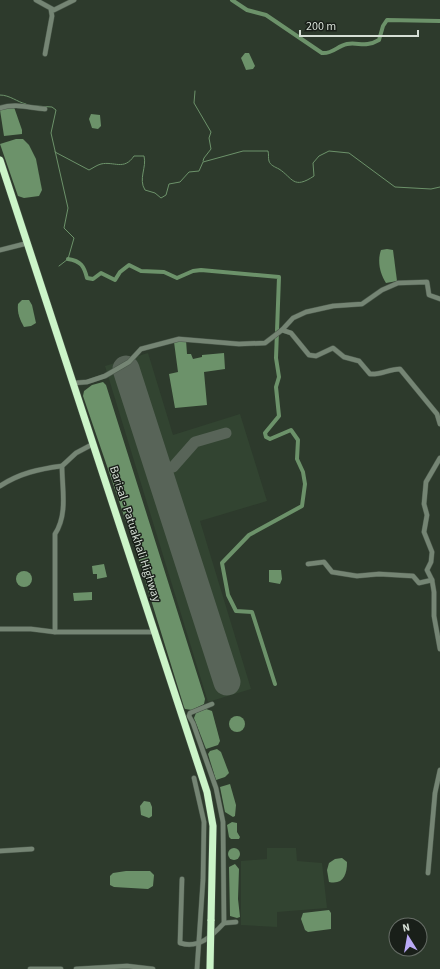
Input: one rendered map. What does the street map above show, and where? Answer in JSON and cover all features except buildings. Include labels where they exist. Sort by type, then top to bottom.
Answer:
[{"type":"highway","name":"Barisal - Patuakhali Highway","points":[[0,160],[202,772],[210,805],[213,838],[210,969]]},
{"type":"street","points":[[36,0],[51,10],[56,10],[74,0]]},
{"type":"street","points":[[45,54],[52,16],[51,10]]},
{"type":"street","points":[[0,108],[14,105],[23,108],[45,109]]},
{"type":"street","points":[[0,250],[28,243]]},
{"type":"street","points":[[74,382],[87,382],[105,376],[129,362],[141,349],[179,339],[239,344],[265,343],[282,330],[293,318],[306,312],[333,306],[362,304],[382,290],[398,283],[427,282],[429,295],[440,299]]},
{"type":"street","points":[[282,330],[291,333],[309,354],[316,356],[333,348],[344,357],[359,361],[370,374],[377,375],[392,369],[400,369],[437,414],[440,424]]},
{"type":"street","points":[[0,486],[15,476],[34,470],[62,466],[76,453],[93,444]]},
{"type":"street","points":[[440,458],[426,482],[424,504],[426,515],[424,532],[432,552],[431,562],[427,570],[432,580],[434,592],[434,616],[440,649]]},
{"type":"street","points":[[55,632],[55,534],[61,525],[64,510],[62,466]]},
{"type":"street","points":[[308,564],[324,562],[332,572],[357,576],[379,574],[413,576],[419,583],[432,580]]},
{"type":"street","points":[[0,629],[31,629],[55,632],[156,632]]},
{"type":"street","points":[[212,704],[190,713],[189,716],[193,723],[216,788],[224,822],[224,924]]},
{"type":"street","points":[[428,873],[434,793],[440,770]]},
{"type":"street","points":[[194,778],[204,822],[203,880],[197,969]]},
{"type":"street","points":[[0,851],[32,849]]},
{"type":"street","points":[[182,880],[180,944],[198,945],[213,935],[224,924],[236,922]]},
{"type":"street","points":[[76,969],[127,966],[153,969]]},
{"type":"street","points":[[30,969],[61,969]]},
{"type":"shaded area","points":[[245,53],[249,53],[255,66],[253,69],[246,70],[241,58]]},
{"type":"shaded area","points":[[14,107],[22,134],[4,136],[0,110]]},
{"type":"shaded area","points":[[91,114],[100,115],[101,126],[98,129],[92,128],[89,119]]},
{"type":"shaded area","points":[[16,139],[23,139],[29,145],[36,159],[42,190],[39,196],[24,198],[18,196],[0,144]]},
{"type":"shaded area","points":[[381,250],[393,250],[397,281],[386,283],[382,276],[379,259]]},
{"type":"shaded area","points":[[22,300],[29,300],[32,305],[36,323],[31,326],[24,327],[20,319],[18,304]]},
{"type":"shaded area","points":[[186,340],[187,354],[191,354],[193,359],[202,357],[202,355],[224,353],[225,369],[204,372],[207,405],[175,408],[169,374],[178,372],[174,342]]},
{"type":"shaded area","points":[[148,353],[173,435],[240,414],[267,501],[200,521],[251,689],[208,702],[105,366]]},
{"type":"shaded area","points":[[103,382],[106,385],[205,699],[204,704],[192,710],[185,709],[184,707],[136,551],[83,396],[84,391],[92,385]]},
{"type":"shaded area","points":[[104,564],[107,577],[97,579],[97,574],[93,574],[92,566]]},
{"type":"shaded area","points":[[269,570],[281,570],[282,579],[280,584],[269,582]]},
{"type":"shaded area","points":[[24,571],[31,576],[32,579],[27,586],[24,587],[17,582],[16,579],[21,572]]},
{"type":"shaded area","points":[[92,592],[92,600],[74,601],[73,593]]},
{"type":"shaded area","points":[[206,709],[212,711],[220,741],[218,745],[206,749],[194,718],[196,713]]},
{"type":"shaded area","points":[[234,716],[240,716],[245,721],[243,730],[240,732],[234,732],[229,727],[229,721]]},
{"type":"shaded area","points":[[217,749],[221,752],[229,773],[225,777],[216,780],[208,754],[210,751]]},
{"type":"shaded area","points":[[230,784],[236,805],[235,816],[233,817],[225,812],[220,787]]},
{"type":"shaded area","points":[[144,801],[150,802],[152,807],[152,816],[149,818],[141,815],[140,806]]},
{"type":"shaded area","points":[[232,822],[237,823],[237,832],[240,837],[239,839],[231,839],[229,837],[227,825]]},
{"type":"shaded area","points":[[232,848],[236,848],[240,854],[236,860],[232,860],[228,856],[228,852]]},
{"type":"shaded area","points":[[267,848],[296,848],[297,861],[322,863],[327,908],[277,912],[277,927],[241,925],[241,861],[267,859]]},
{"type":"shaded area","points":[[342,858],[347,862],[345,875],[338,882],[329,882],[327,870],[329,863],[335,859]]},
{"type":"shaded area","points":[[235,864],[239,869],[238,899],[240,917],[237,918],[230,916],[229,867]]},
{"type":"shaded area","points":[[126,871],[150,871],[154,875],[153,886],[148,889],[114,887],[110,885],[110,876],[113,873]]},
{"type":"shaded area","points":[[329,910],[331,913],[331,929],[308,932],[305,930],[301,919],[303,913]]},
{"type":"waterway","points":[[232,0],[247,10],[266,15],[322,53],[332,51],[347,44],[370,44],[379,40],[383,26],[387,20],[440,21]]},
{"type":"waterway","points":[[195,91],[194,103],[211,132],[209,138],[211,149],[203,161]]},
{"type":"waterway","points":[[0,95],[7,96],[26,104]]},
{"type":"waterway","points":[[35,106],[52,107],[56,110],[51,133],[68,208],[64,228],[74,238],[68,259],[59,266]]},
{"type":"waterway","points":[[55,152],[89,170],[101,164],[123,164],[130,161],[134,156],[144,156],[145,160],[142,177],[143,186],[145,190],[155,193],[161,198],[166,195],[169,184],[180,182],[189,172],[199,171],[203,162],[243,151],[268,151],[270,164],[297,182],[302,182],[314,176],[313,163],[319,156],[329,151],[349,153],[395,187],[431,189],[440,187]]},
{"type":"waterway","points":[[68,259],[79,263],[85,270],[87,278],[93,279],[101,273],[115,280],[120,272],[129,265],[141,271],[164,272],[177,278],[193,271],[201,270],[279,277],[276,358],[279,377],[276,387],[279,416],[265,433],[266,437],[270,439],[291,430],[298,440],[297,459],[303,472],[305,484],[302,506],[249,535],[222,563],[228,595],[236,611],[252,612],[275,684]]},
{"type":"taxiway","points":[[159,471],[173,467],[195,442],[226,433]]},
{"type":"runway","points":[[126,369],[227,682]]}]
